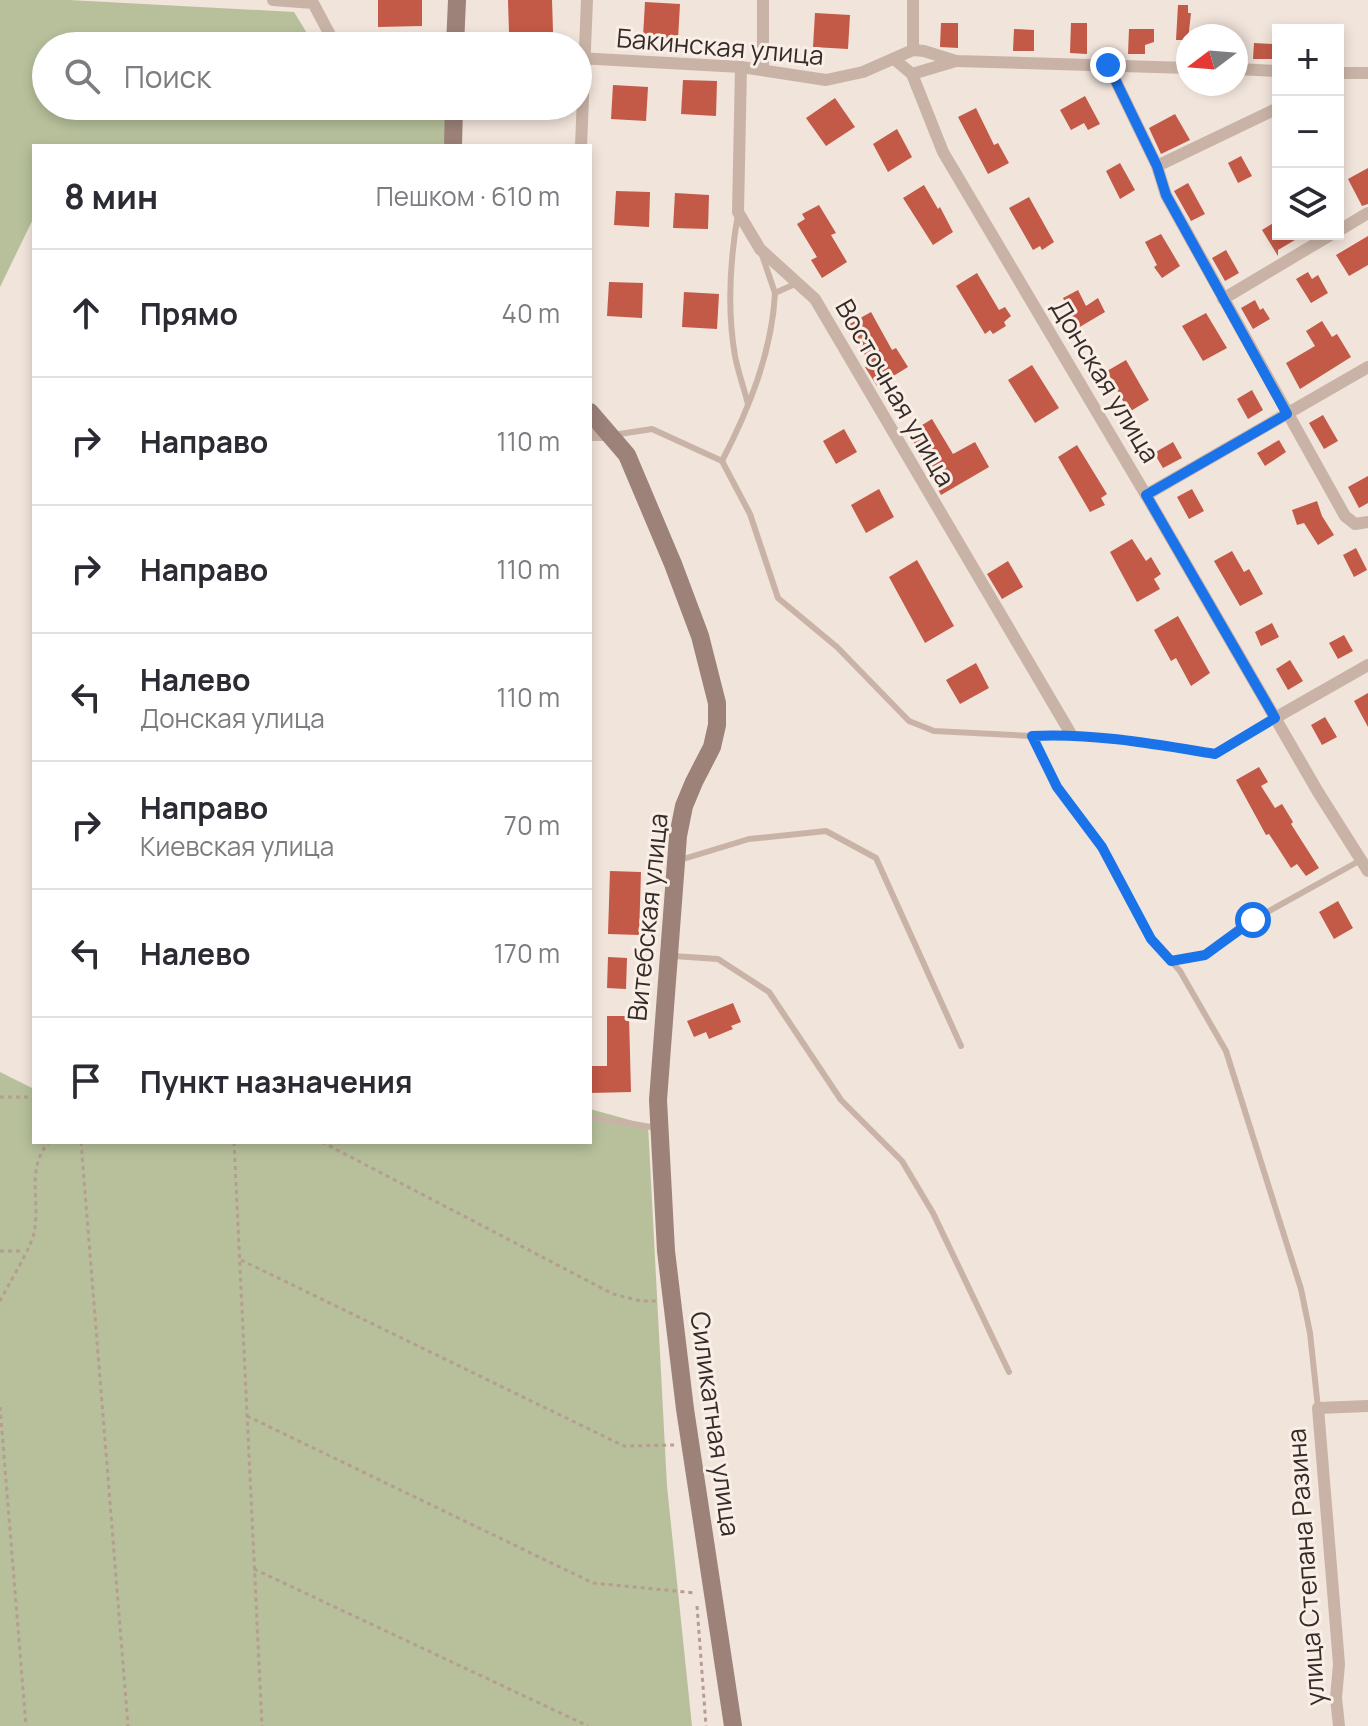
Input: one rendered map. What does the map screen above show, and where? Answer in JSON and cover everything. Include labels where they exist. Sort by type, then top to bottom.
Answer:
[{"type":"street","points":[[273,0],[314,2],[329,32]]},
{"type":"street","points":[[456,32],[457,0]]},
{"type":"street","points":[[584,32],[587,0]]},
{"type":"street","points":[[763,0],[763,70]]},
{"type":"street","points":[[913,0],[913,50],[956,61],[1176,68]]},
{"type":"street","name":"Бакинская улица","points":[[592,59],[741,67],[826,80],[863,72],[913,50]]},
{"type":"street","points":[[894,59],[912,74],[956,61]]},
{"type":"street","points":[[1108,65],[1157,166],[1166,195],[1345,516],[1355,524],[1368,522]]},
{"type":"street","points":[[738,212],[741,67]]},
{"type":"street","points":[[1248,70],[1272,71]]},
{"type":"street","points":[[1344,75],[1368,73]]},
{"type":"street","name":"Донская улица","points":[[912,74],[943,152],[1275,718],[1366,863]]},
{"type":"street","points":[[1157,166],[1272,111]]},
{"type":"street","points":[[453,144],[454,120]]},
{"type":"street","points":[[581,120],[581,144]]},
{"type":"street","name":"Восточная улица","points":[[738,212],[760,249],[815,299],[1071,734]]},
{"type":"street","points":[[1344,227],[1368,213]]},
{"type":"street","points":[[1223,299],[1322,240]]},
{"type":"street","points":[[1146,495],[1368,367]]},
{"type":"street","name":"Витебская улица","points":[[592,414],[627,455],[700,636],[717,703],[717,725],[712,747],[684,806],[676,862],[658,1100],[659,1128]]},
{"type":"street","points":[[592,435],[610,435]]},
{"type":"street","points":[[1275,718],[1368,665]]},
{"type":"street","name":"Силикатная улица","points":[[659,1128],[672,1301],[690,1445],[733,1726]]},
{"type":"street","name":"улица Степана Разина","points":[[1339,1726],[1336,1698],[1339,1664],[1318,1408],[1368,1406]]},
{"type":"lane","points":[[738,212],[732,250],[731,319],[735,358],[749,408]]},
{"type":"lane","points":[[722,461],[749,408],[774,314],[775,293],[760,249]]},
{"type":"lane","points":[[775,293],[799,283]]},
{"type":"lane","points":[[610,435],[652,429],[722,461],[750,514],[778,598],[837,647],[909,721],[934,731],[1032,736],[1071,734],[1215,754],[1275,718]]},
{"type":"lane","points":[[1032,736],[1057,787],[1102,847],[1151,939],[1180,971],[1226,1051],[1301,1289],[1310,1333],[1318,1408]]},
{"type":"lane","points":[[676,862],[749,839],[826,831],[876,858],[961,1046]]},
{"type":"lane","points":[[1171,961],[1205,955],[1253,920],[1366,863]]},
{"type":"lane","points":[[669,956],[718,959],[769,992],[841,1100],[902,1161],[933,1213],[1009,1372]]},
{"type":"lane","points":[[592,1117],[659,1128]]},
{"type":"path","points":[[0,1097],[32,1097]]},
{"type":"path","points":[[0,1301],[34,1235],[35,1169],[47,1144]]},
{"type":"path","points":[[81,1144],[128,1726]]},
{"type":"path","points":[[234,1144],[262,1724],[269,1726]]},
{"type":"path","points":[[326,1144],[613,1294],[641,1301],[672,1301]]},
{"type":"path","points":[[0,1251],[26,1251]]},
{"type":"path","points":[[240,1259],[624,1446],[690,1445]]},
{"type":"path","points":[[0,1407],[26,1726]]},
{"type":"path","points":[[247,1416],[593,1583],[696,1593]]},
{"type":"path","points":[[706,1726],[696,1593],[708,1563]]},
{"type":"path","points":[[254,1569],[588,1726]]},
{"type":"green space","points":[[0,0],[69,0],[294,12],[306,32],[32,32],[32,120],[446,120],[446,144],[32,144],[32,221],[0,287]]},
{"type":"green space","points":[[0,1072],[32,1088],[32,1144],[592,1144],[592,1110],[648,1125],[667,1486],[692,1726],[0,1726]]},
{"type":"building","points":[[378,0],[422,0],[422,26],[378,27]]},
{"type":"building","points":[[508,0],[552,0],[553,32],[509,32]]},
{"type":"building","points":[[645,2],[680,4],[678,39],[643,37]]},
{"type":"building","points":[[1178,5],[1188,5],[1190,24],[1177,24]]},
{"type":"building","points":[[815,13],[850,15],[848,49],[813,47]]},
{"type":"building","points":[[941,23],[958,23],[958,48],[940,47]]},
{"type":"building","points":[[1071,23],[1087,23],[1087,54],[1070,53]]},
{"type":"building","points":[[1014,29],[1034,30],[1034,51],[1013,51]]},
{"type":"building","points":[[1129,29],[1154,29],[1154,42],[1145,45],[1145,54],[1128,54]]},
{"type":"building","points":[[1254,43],[1272,44],[1272,59],[1253,59]]},
{"type":"building","points":[[683,80],[717,81],[716,116],[681,114]]},
{"type":"building","points":[[613,85],[648,87],[646,121],[611,119]]},
{"type":"building","points":[[1085,96],[1100,124],[1088,130],[1084,123],[1071,130],[1060,110]]},
{"type":"building","points":[[835,98],[855,127],[826,146],[806,118]]},
{"type":"building","points":[[976,108],[994,145],[998,143],[1009,163],[988,174],[958,117]]},
{"type":"building","points":[[1175,114],[1190,140],[1161,154],[1149,128]]},
{"type":"building","points":[[897,129],[912,157],[888,172],[873,144]]},
{"type":"building","points":[[1241,156],[1252,176],[1238,183],[1228,163]]},
{"type":"building","points":[[1120,163],[1135,190],[1120,199],[1106,171]]},
{"type":"building","points":[[1368,168],[1368,204],[1362,206],[1348,179]]},
{"type":"building","points":[[1188,183],[1205,214],[1191,221],[1174,191]]},
{"type":"building","points":[[924,185],[953,232],[933,245],[903,198]]},
{"type":"building","points":[[616,191],[650,192],[649,227],[614,225]]},
{"type":"building","points":[[675,193],[709,195],[708,229],[673,228]]},
{"type":"building","points":[[1029,197],[1054,242],[1042,250],[1040,246],[1033,250],[1009,208]]},
{"type":"building","points":[[819,205],[836,233],[831,235],[847,262],[822,278],[811,260],[817,257],[797,224],[805,219],[802,214]]},
{"type":"building","points":[[1272,224],[1272,240],[1295,240],[1278,250],[1278,256],[1262,230]]},
{"type":"building","points":[[1161,234],[1180,266],[1162,278],[1154,267],[1157,265],[1145,242]]},
{"type":"building","points":[[1368,236],[1368,265],[1349,276],[1336,255]]},
{"type":"building","points":[[1226,250],[1239,273],[1225,281],[1212,258]]},
{"type":"building","points":[[1308,272],[1312,279],[1318,275],[1328,293],[1311,303],[1296,279]]},
{"type":"building","points":[[977,273],[999,310],[1005,307],[1011,316],[1004,322],[1006,326],[993,334],[990,330],[985,334],[956,286]]},
{"type":"building","points":[[609,282],[643,283],[642,318],[607,316]]},
{"type":"building","points":[[1078,290],[1086,306],[1098,298],[1105,312],[1078,328],[1063,298]]},
{"type":"building","points":[[684,292],[719,294],[717,329],[682,327]]},
{"type":"building","points":[[1255,300],[1270,319],[1253,329],[1241,308]]},
{"type":"building","points":[[871,312],[892,350],[896,348],[908,367],[877,386],[865,367],[870,364],[848,325]]},
{"type":"building","points":[[1206,313],[1227,348],[1203,361],[1182,326]]},
{"type":"building","points":[[1322,321],[1332,337],[1337,334],[1351,357],[1300,389],[1286,363],[1315,346],[1306,331]]},
{"type":"building","points":[[1126,360],[1149,400],[1129,412],[1107,371]]},
{"type":"building","points":[[1032,365],[1059,408],[1035,423],[1008,380]]},
{"type":"building","points":[[1252,390],[1263,410],[1248,419],[1237,399]]},
{"type":"building","points":[[1323,415],[1338,441],[1324,449],[1309,423]]},
{"type":"building","points":[[932,419],[953,454],[975,442],[989,467],[941,495],[909,433]]},
{"type":"building","points":[[844,429],[857,452],[836,464],[823,441]]},
{"type":"building","points":[[1279,440],[1286,452],[1265,466],[1257,453]]},
{"type":"building","points":[[1173,442],[1182,458],[1163,468],[1154,453]]},
{"type":"building","points":[[1077,445],[1107,494],[1101,498],[1105,505],[1090,512],[1058,457]]},
{"type":"building","points":[[1368,476],[1368,503],[1359,508],[1348,487]]},
{"type":"building","points":[[879,489],[894,517],[866,533],[851,505]]},
{"type":"building","points":[[1192,489],[1204,511],[1189,519],[1177,497]]},
{"type":"building","points":[[1317,501],[1334,535],[1318,545],[1304,523],[1297,525],[1292,510]]},
{"type":"building","points":[[1132,539],[1146,561],[1151,557],[1161,574],[1154,579],[1160,589],[1137,602],[1110,552]]},
{"type":"building","points":[[1356,548],[1367,570],[1354,577],[1343,555]]},
{"type":"building","points":[[1232,551],[1244,572],[1249,569],[1263,594],[1240,606],[1214,561]]},
{"type":"building","points":[[917,560],[954,626],[925,643],[889,577]]},
{"type":"building","points":[[1008,561],[1023,587],[1002,599],[987,574]]},
{"type":"building","points":[[1178,616],[1210,673],[1191,686],[1176,658],[1171,661],[1154,630]]},
{"type":"building","points":[[1272,623],[1279,637],[1261,646],[1255,632]]},
{"type":"building","points":[[1344,635],[1353,651],[1338,659],[1329,643]]},
{"type":"building","points":[[1290,660],[1303,681],[1288,690],[1276,669]]},
{"type":"building","points":[[976,663],[989,688],[960,704],[946,680]]},
{"type":"building","points":[[1368,693],[1368,727],[1354,701]]},
{"type":"building","points":[[1325,717],[1337,737],[1322,745],[1311,725]]},
{"type":"building","points":[[1259,767],[1268,782],[1261,786],[1275,808],[1282,804],[1319,868],[1306,876],[1297,864],[1291,868],[1269,834],[1266,835],[1236,780]]},
{"type":"building","points":[[610,871],[641,872],[639,935],[608,934]]},
{"type":"building","points":[[1338,901],[1353,928],[1334,939],[1319,912]]},
{"type":"building","points":[[608,957],[627,958],[626,989],[607,988]]},
{"type":"building","points":[[733,1003],[741,1022],[731,1026],[733,1029],[709,1039],[706,1032],[694,1037],[687,1021]]},
{"type":"building","points":[[607,1016],[629,1016],[631,1092],[592,1093],[592,1066],[607,1066]]},
{"type":"route","points":[[1108,65],[1157,166],[1166,195],[1287,414],[1146,495],[1275,718],[1215,754],[1071,734],[1032,736],[1057,787],[1102,847],[1151,939],[1171,961],[1205,955],[1253,920]]}]
